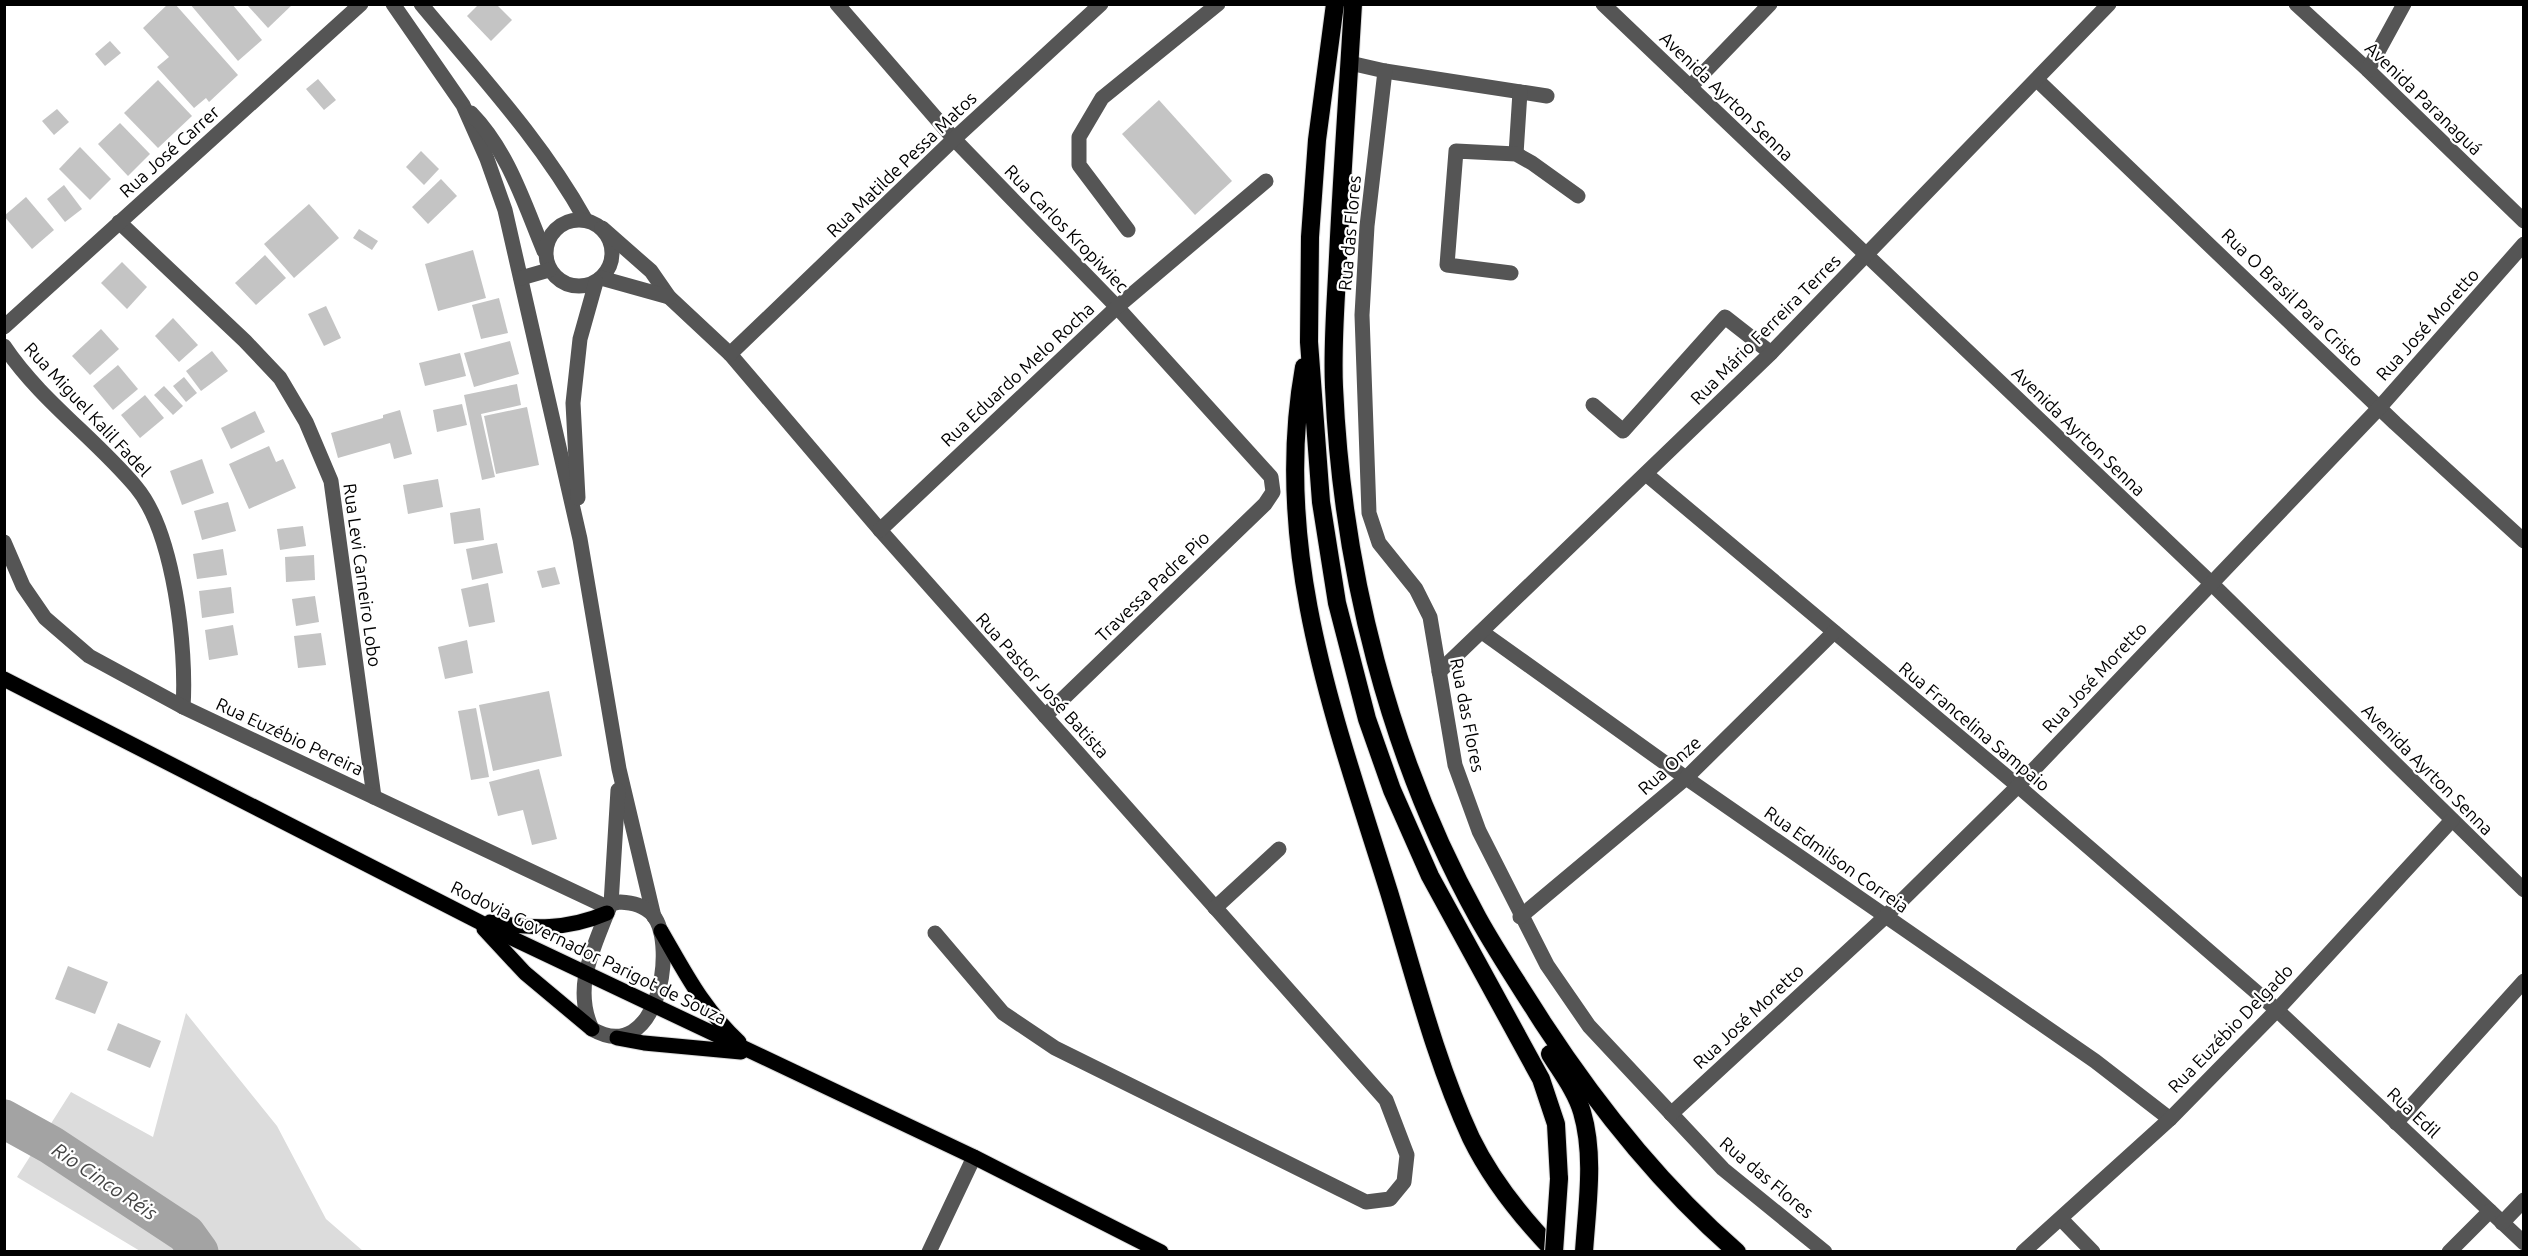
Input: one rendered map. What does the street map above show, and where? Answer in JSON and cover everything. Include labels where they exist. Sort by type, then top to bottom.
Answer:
[{"type":"highway","points":[[1335,4],[1317,140],[1310,237],[1309,342],[1321,502],[1337,603],[1366,719],[1392,790],[1430,876],[1541,1079],[1556,1124],[1559,1179],[1555,1251]]},
{"type":"highway","points":[[1353,4],[1342,163],[1334,387],[1350,543],[1360,600],[1379,672],[1409,766],[1443,847],[1507,983],[1570,1086],[1582,1111],[1588,1141],[1588,1194],[1584,1251]]},
{"type":"highway","points":[[1309,342],[1300,392],[1293,469],[1297,544],[1312,637],[1334,717],[1446,1076],[1472,1139],[1501,1189],[1531,1227],[1555,1251]]},
{"type":"highway","points":[[1478,918],[1566,1058],[1611,1118],[1660,1178],[1737,1251]]},
{"type":"main road","name":"Rodovia Governador Parigot de Souza","points":[[4,679],[476,920],[974,1157],[1161,1251]]},
{"type":"main road","points":[[476,920],[519,927],[553,928],[578,924],[609,908]]},
{"type":"main road","points":[[476,920],[525,973],[592,1029]]},
{"type":"main road","points":[[658,924],[695,992],[714,1018],[750,1052]]},
{"type":"main road","points":[[617,1038],[644,1043],[750,1052]]},
{"type":"street","name":"Rua José Carrer","points":[[4,327],[361,4]]},
{"type":"street","points":[[393,4],[463,105],[486,128],[505,158],[544,251],[549,270],[558,280],[570,286],[584,286],[599,280]]},
{"type":"street","points":[[421,4],[538,145],[562,178],[585,219],[602,228],[610,240],[612,253],[609,267],[599,280],[580,339],[573,403],[580,539]]},
{"type":"street","name":"Rua Carlos Kropiwiec","points":[[837,4],[954,139],[1117,307],[1270,477]]},
{"type":"street","name":"Rua Matilde Pessa Matos","points":[[730,354],[954,139],[1101,4]]},
{"type":"street","points":[[1128,231],[1079,165],[1079,137],[1102,98],[1218,4]]},
{"type":"street","name":"Avenida Ayrton Senna","points":[[1603,4],[2210,582],[2523,890]]},
{"type":"street","points":[[1690,87],[1770,4]]},
{"type":"street","name":"Rua Mário Ferreira Terres","points":[[1439,672],[1771,353],[2109,4]]},
{"type":"street","name":"Avenida Paranaguá","points":[[2296,4],[2368,70],[2523,221]]},
{"type":"street","points":[[2368,70],[2404,4]]},
{"type":"street","points":[[1350,63],[1384,71],[1547,96]]},
{"type":"street","name":"Rua das Flores","points":[[1384,71],[1367,226],[1362,315],[1369,513],[1379,543],[1416,590],[1430,617],[1455,765],[1479,831],[1520,917],[1547,965],[1589,1026],[1723,1169],[1825,1251]]},
{"type":"street","name":"Rua O Brasil Para Cristo","points":[[2037,80],[2523,541]]},
{"type":"street","points":[[1516,154],[1520,92]]},
{"type":"street","points":[[463,105],[487,159],[501,200],[521,278],[580,539],[619,769],[658,924],[661,972],[654,1005],[640,1028],[617,1038],[603,1035],[592,1029],[582,996],[585,972],[609,908],[619,769]]},
{"type":"street","points":[[1511,273],[1447,266],[1456,151],[1516,154],[1578,196]]},
{"type":"street","name":"Rua Eduardo Melo Rocha","points":[[880,530],[1117,307],[1266,181]]},
{"type":"street","points":[[544,251],[551,233],[566,221],[585,219]]},
{"type":"street","name":"Rua Levi Carneiro Lobo","points":[[119,222],[252,348],[280,378],[306,422],[331,481],[374,797]]},
{"type":"street","name":"Rua Pastor José Batista","points":[[602,228],[651,271],[669,297],[730,354],[880,530],[1386,1100],[1407,1155],[1404,1182],[1390,1199],[1366,1202],[1055,1048],[1003,1013],[935,933]]},
{"type":"street","name":"Rua José Moretto","points":[[1671,1114],[1886,916],[2018,786],[2210,582],[2380,407],[2523,244]]},
{"type":"street","points":[[521,278],[549,270]]},
{"type":"street","name":"Rua Pastor José Batista","points":[[599,280],[669,297]]},
{"type":"street","points":[[1593,405],[1623,431],[1725,317],[1771,353]]},
{"type":"street","name":"Rua Miguel Kalil Fadel","points":[[4,346],[30,378],[137,489],[158,525],[175,592],[185,684],[183,707]]},
{"type":"street","name":"Rua Francelina Sampaio","points":[[1646,474],[2018,786],[2277,1010]]},
{"type":"street","name":"Travessa Padre Pio","points":[[1044,716],[1265,504],[1273,492],[1270,477]]},
{"type":"street","name":"Rua Euzébio Pereira","points":[[4,542],[23,586],[45,618],[89,656],[183,707],[609,908]]},
{"type":"street","name":"Rua Edmilson Correia","points":[[1482,632],[1686,778],[2094,1061],[2170,1119]]},
{"type":"street","name":"Rua Onze","points":[[1520,917],[1686,778],[1834,632]]},
{"type":"street","name":"Rua Euzébio Delgado","points":[[2024,1251],[2170,1119],[2277,1010],[2452,819]]},
{"type":"street","points":[[1215,908],[1279,849]]},
{"type":"street","points":[[609,908],[620,902],[633,903],[646,908],[658,924]]},
{"type":"street","points":[[2396,1123],[2523,981]]},
{"type":"street","name":"Rua Edil","points":[[2277,1010],[2523,1243]]},
{"type":"street","points":[[929,1251],[974,1157]]},
{"type":"street","points":[[2502,1223],[2523,1200]]},
{"type":"street","points":[[2449,1251],[2490,1211]]},
{"type":"street","points":[[2061,1219],[2093,1251]]},
{"type":"shaded area","points":[[186,1013],[277,1126],[326,1219],[363,1251],[140,1251],[17,1177],[71,1092],[153,1137]]},
{"type":"building","points":[[168,4],[175,4],[238,75],[209,102],[206,98],[194,108],[157,67],[169,57],[143,28]]},
{"type":"building","points":[[190,4],[232,4],[262,40],[238,61]]},
{"type":"building","points":[[249,4],[293,4],[268,28],[248,6]]},
{"type":"building","points":[[479,4],[496,4],[512,20],[491,41],[467,16]]},
{"type":"building","points":[[110,41],[121,53],[105,66],[95,54]]},
{"type":"building","points":[[318,79],[336,100],[324,110],[306,89]]},
{"type":"building","points":[[158,80],[192,116],[158,148],[124,113]]},
{"type":"building","points":[[1159,100],[1232,181],[1195,215],[1122,134]]},
{"type":"building","points":[[57,109],[69,122],[54,135],[42,121]]},
{"type":"building","points":[[120,123],[150,154],[128,176],[98,144]]},
{"type":"building","points":[[80,147],[111,179],[90,200],[59,169]]},
{"type":"building","points":[[421,151],[439,169],[424,185],[406,167]]},
{"type":"building","points":[[441,179],[457,196],[428,224],[412,207]]},
{"type":"building","points":[[64,185],[82,209],[65,222],[47,199]]},
{"type":"building","points":[[26,197],[54,230],[32,249],[4,216]]},
{"type":"building","points":[[309,204],[339,238],[294,278],[264,244]]},
{"type":"building","points":[[359,229],[378,241],[372,250],[353,238]]},
{"type":"building","points":[[473,250],[486,298],[438,311],[425,264]]},
{"type":"building","points":[[265,255],[286,278],[256,305],[235,283]]},
{"type":"building","points":[[122,262],[147,287],[127,309],[101,283]]},
{"type":"building","points":[[499,298],[508,333],[481,339],[472,305]]},
{"type":"building","points":[[326,306],[341,338],[324,346],[308,314]]},
{"type":"building","points":[[173,318],[198,345],[179,362],[155,336]]},
{"type":"building","points":[[101,329],[119,349],[90,375],[72,356]]},
{"type":"building","points":[[510,341],[519,374],[474,387],[464,353]]},
{"type":"building","points":[[212,351],[228,371],[201,391],[186,371]]},
{"type":"building","points":[[460,353],[466,376],[425,386],[419,363]]},
{"type":"building","points":[[118,365],[138,389],[113,410],[93,386]]},
{"type":"building","points":[[184,377],[197,393],[186,402],[173,386]]},
{"type":"building","points":[[517,384],[521,405],[481,414],[495,477],[482,480],[464,395]]},
{"type":"building","points":[[164,386],[183,406],[173,415],[154,395]]},
{"type":"building","points":[[145,395],[164,418],[140,438],[121,415]]},
{"type":"building","points":[[462,404],[467,425],[437,432],[433,410]]},
{"type":"building","points":[[527,407],[539,465],[496,474],[484,416]]},
{"type":"building","points":[[400,410],[412,454],[394,459],[390,443],[338,458],[331,433],[383,418],[383,415]]},
{"type":"building","points":[[255,411],[265,432],[231,449],[221,428]]},
{"type":"building","points":[[269,446],[276,462],[283,459],[296,488],[249,509],[229,464]]},
{"type":"building","points":[[202,459],[214,493],[182,505],[170,471]]},
{"type":"building","points":[[438,479],[443,507],[408,514],[403,485]]},
{"type":"building","points":[[228,502],[236,531],[202,540],[194,511]]},
{"type":"building","points":[[480,508],[484,540],[454,544],[450,513]]},
{"type":"building","points":[[303,526],[306,546],[280,550],[277,529]]},
{"type":"building","points":[[497,543],[503,573],[472,580],[466,549]]},
{"type":"building","points":[[223,549],[227,575],[197,579],[193,554]]},
{"type":"building","points":[[314,555],[315,580],[286,582],[285,557]]},
{"type":"building","points":[[555,567],[560,584],[542,588],[537,571]]},
{"type":"building","points":[[488,583],[495,622],[469,627],[461,589]]},
{"type":"building","points":[[231,587],[234,613],[202,618],[199,591]]},
{"type":"building","points":[[315,596],[319,622],[296,626],[292,599]]},
{"type":"building","points":[[233,625],[238,655],[209,660],[205,630]]},
{"type":"building","points":[[321,633],[326,665],[298,668],[294,636]]},
{"type":"building","points":[[467,640],[473,673],[445,679],[438,647]]},
{"type":"building","points":[[549,691],[562,756],[493,771],[479,705]]},
{"type":"building","points":[[476,708],[489,777],[471,780],[458,711]]},
{"type":"building","points":[[539,769],[557,839],[532,845],[523,810],[498,816],[489,782]]},
{"type":"building","points":[[68,966],[108,982],[95,1014],[55,999]]},
{"type":"building","points":[[118,1023],[161,1041],[150,1068],[107,1050]]},
{"type":"waterway","name":"Rio Cinco Réis","points":[[4,1119],[51,1145],[186,1234],[199,1252]]}]
